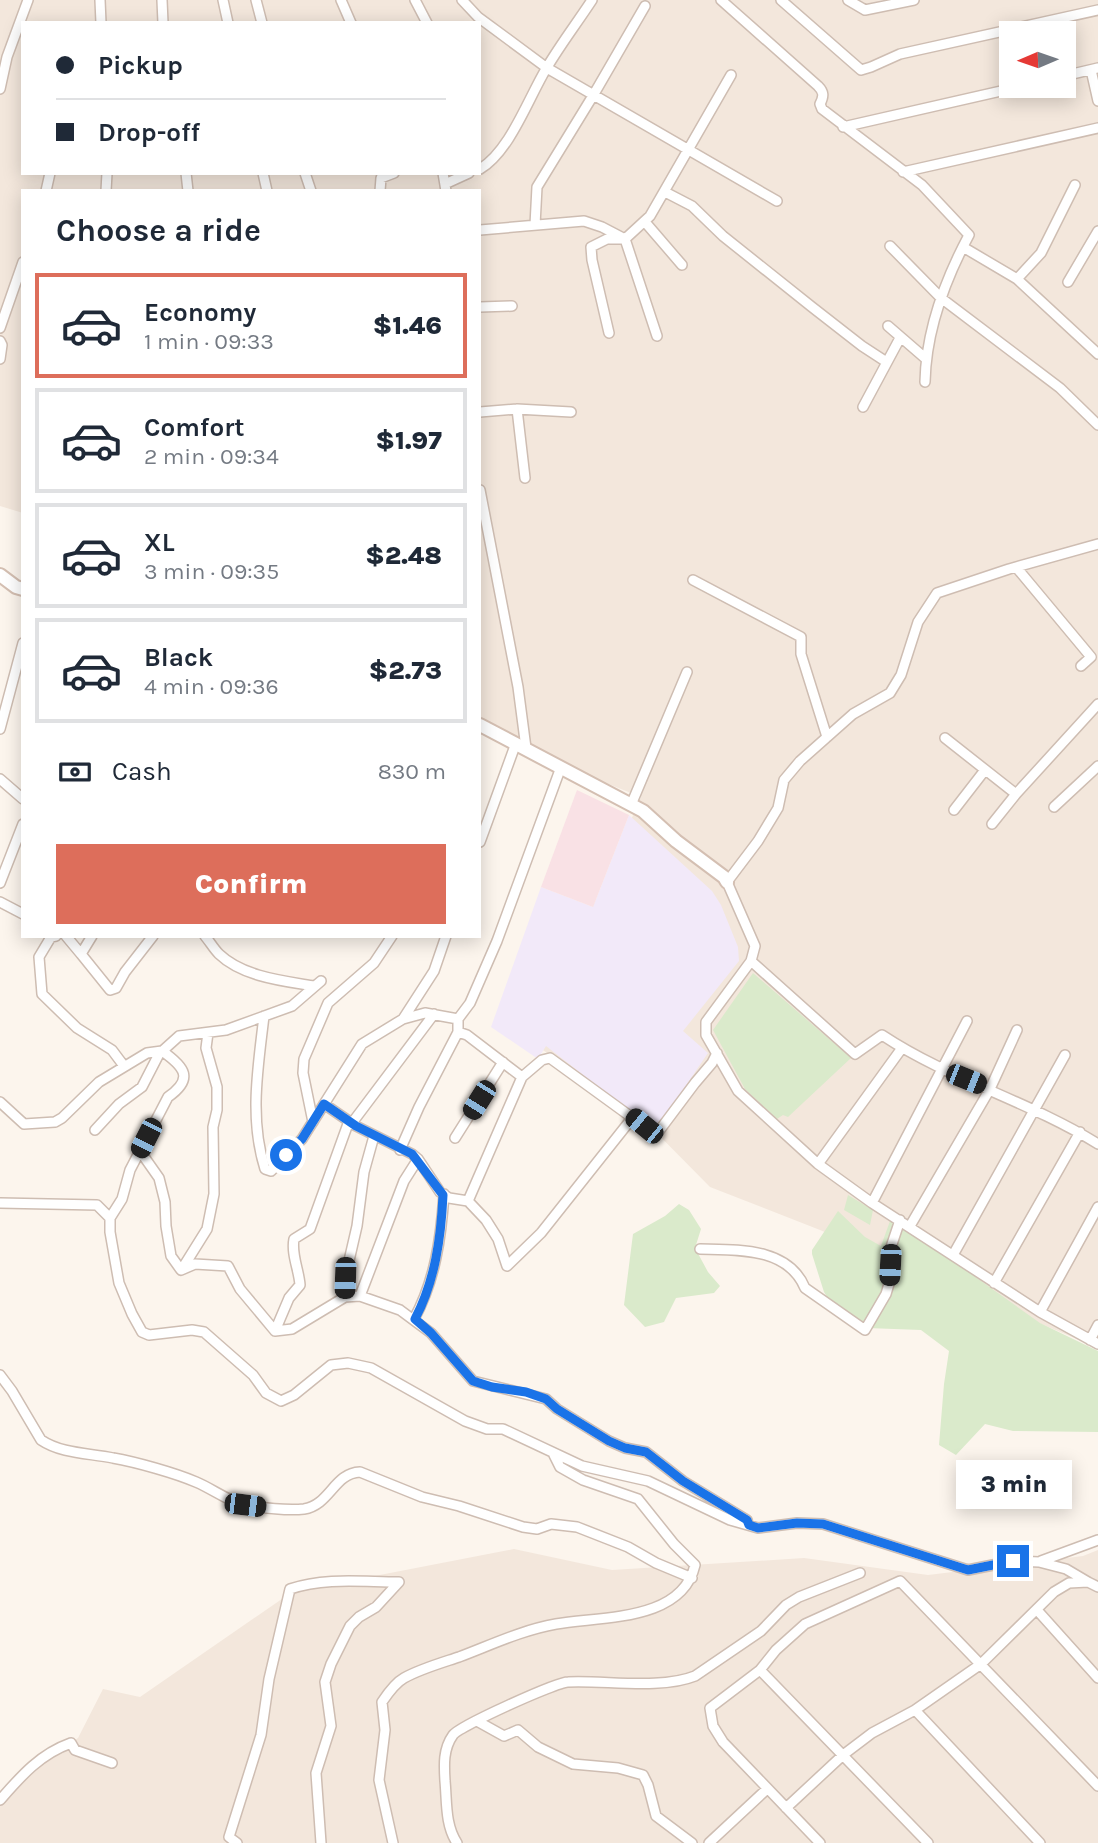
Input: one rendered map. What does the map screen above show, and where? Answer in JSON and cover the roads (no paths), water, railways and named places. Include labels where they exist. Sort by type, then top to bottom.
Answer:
[{"type":"street","points":[[0,89],[28,0]]},
{"type":"street","points":[[100,0],[101,21]]},
{"type":"street","points":[[162,0],[163,21]]},
{"type":"street","points":[[223,0],[228,21]]},
{"type":"street","points":[[256,0],[261,21]]},
{"type":"street","points":[[341,0],[350,21]]},
{"type":"street","points":[[415,0],[427,21]]},
{"type":"street","points":[[462,0],[478,17],[547,68],[777,201]]},
{"type":"street","points":[[721,0],[823,91],[824,97],[820,104],[822,109],[922,185],[970,235],[941,298],[925,358],[925,382]]},
{"type":"street","points":[[781,0],[860,70],[900,54],[1098,10]]},
{"type":"street","points":[[848,0],[865,10],[915,0]]},
{"type":"street","points":[[481,165],[493,159],[512,131],[587,3]]},
{"type":"street","points":[[535,225],[537,187],[645,6]]},
{"type":"street","points":[[1076,73],[1094,69],[1098,101]]},
{"type":"street","points":[[609,333],[591,247],[607,239],[625,239],[645,222],[665,192],[731,75]]},
{"type":"street","points":[[843,127],[999,91]]},
{"type":"street","points":[[902,172],[1098,128]]},
{"type":"street","points":[[380,189],[381,178],[389,175]]},
{"type":"street","points":[[445,187],[466,175]]},
{"type":"street","points":[[1017,279],[1041,253],[1075,184]]},
{"type":"street","points":[[665,192],[692,206],[723,236],[862,346],[885,361]]},
{"type":"street","points":[[481,230],[584,221],[602,226],[625,239],[657,336]]},
{"type":"street","points":[[645,222],[682,265]]},
{"type":"street","points":[[1068,282],[1098,232]]},
{"type":"street","points":[[890,247],[941,298],[1060,388],[1098,425]]},
{"type":"street","points":[[963,247],[1017,279],[1098,354]]},
{"type":"street","points":[[0,328],[21,268]]},
{"type":"street","points":[[481,307],[512,306]]},
{"type":"street","points":[[888,326],[925,358]]},
{"type":"street","points":[[863,407],[885,361],[900,338]]},
{"type":"street","points":[[0,341],[0,359]]},
{"type":"street","points":[[517,409],[525,478]]},
{"type":"street","points":[[481,412],[517,409],[571,412]]},
{"type":"street","points":[[481,495],[518,687],[521,746],[481,840]]},
{"type":"street","points":[[727,883],[778,808],[785,780],[800,761],[853,714],[890,693],[901,675],[918,622],[937,593],[1098,544]]},
{"type":"street","points":[[1016,567],[1091,657],[1081,666]]},
{"type":"street","points":[[0,575],[21,588]]},
{"type":"street","points":[[693,580],[801,636],[801,654],[827,737]]},
{"type":"street","points":[[0,729],[21,650]]},
{"type":"street","points":[[631,805],[687,672]]},
{"type":"street","points":[[992,824],[1016,793],[1098,704]]},
{"type":"street","points":[[481,726],[643,811],[676,841],[724,877],[755,946],[751,961],[706,1022],[706,1035],[738,1091],[818,1164],[994,1283],[1094,1342],[1098,1325]]},
{"type":"street","points":[[945,738],[1016,793]]},
{"type":"street","points":[[1054,807],[1098,766]]},
{"type":"street","points":[[400,1150],[458,1032],[458,1019],[470,1003],[497,941],[561,767]]},
{"type":"street","points":[[954,810],[985,770]]},
{"type":"street","points":[[0,779],[21,797]]},
{"type":"street","points":[[0,883],[21,829]]},
{"type":"street","points":[[0,902],[21,913]]},
{"type":"street","points":[[50,938],[39,957],[42,994],[77,1028],[112,1050],[124,1066]]},
{"type":"street","points":[[68,938],[110,990],[116,988],[151,938]]},
{"type":"street","points":[[81,954],[91,938]]},
{"type":"street","points":[[95,1130],[119,1104],[142,1087],[162,1051],[185,1034],[226,1030],[292,1006],[317,984],[271,978],[244,969],[220,955],[207,938]]},
{"type":"street","points":[[313,1122],[303,1073],[304,1059],[328,1003],[374,963],[391,938]]},
{"type":"street","points":[[403,1019],[433,971],[445,938]]},
{"type":"street","points":[[751,961],[855,1054],[882,1035],[942,1070],[990,1088],[1098,1143]]},
{"type":"street","points":[[264,1016],[255,1090],[259,1150],[265,1169],[271,1171],[302,1139],[362,1044],[403,1019],[425,1013],[458,1019]]},
{"type":"street","points":[[275,1331],[289,1298],[300,1285],[299,1268],[292,1248],[294,1239],[310,1229],[350,1122],[434,1014]]},
{"type":"street","points":[[872,1203],[967,1021]]},
{"type":"street","points":[[910,1226],[990,1088],[1017,1030]]},
{"type":"street","points":[[458,1032],[467,1035],[523,1077]]},
{"type":"street","points":[[181,1270],[207,1229],[214,1194],[213,1127],[217,1110],[217,1087],[206,1048],[208,1033]]},
{"type":"street","points":[[818,1164],[902,1048]]},
{"type":"street","points":[[0,1102],[24,1124],[54,1122],[62,1118],[99,1083],[148,1053],[162,1051],[177,1061],[185,1077],[184,1081],[178,1090],[168,1097],[130,1170],[122,1199],[110,1219],[119,1283],[142,1332],[149,1335],[191,1330],[204,1332],[253,1375],[266,1393],[281,1401],[294,1395],[331,1364],[348,1363],[371,1368],[465,1421],[487,1429],[503,1429],[582,1466],[648,1481],[730,1520],[758,1528],[797,1523],[823,1524],[968,1570],[1013,1561],[1039,1562],[1066,1569],[1098,1587]]},
{"type":"street","points":[[468,1201],[523,1077],[542,1060],[550,1058],[656,1135],[712,1063],[716,1053]]},
{"type":"street","points":[[953,1255],[1065,1055]]},
{"type":"street","points":[[455,1138],[503,1062]]},
{"type":"street","points":[[324,1104],[350,1122],[418,1160],[443,1195],[468,1201],[492,1228],[507,1266],[541,1233],[633,1117]]},
{"type":"street","points":[[994,1283],[1080,1132]]},
{"type":"street","points":[[345,1297],[345,1278],[357,1226],[364,1172],[374,1136]]},
{"type":"street","points":[[140,1151],[159,1178],[165,1202],[171,1256],[181,1270]]},
{"type":"street","points":[[360,1296],[404,1181],[418,1160]]},
{"type":"street","points":[[415,1319],[426,1297],[437,1254],[443,1195]]},
{"type":"street","points":[[0,1203],[97,1205],[110,1219]]},
{"type":"street","points":[[1040,1312],[1098,1206]]},
{"type":"street","points":[[700,1249],[759,1252],[782,1262],[801,1278],[805,1288],[864,1330],[886,1294],[891,1247],[900,1220]]},
{"type":"street","points":[[181,1270],[195,1264],[228,1266],[240,1289],[275,1331]]},
{"type":"street","points":[[275,1331],[292,1329],[345,1297],[360,1296],[400,1310],[431,1333],[473,1381],[546,1399],[557,1409],[609,1441],[625,1448],[646,1452],[683,1481],[747,1520],[749,1525]]},
{"type":"street","points":[[0,1375],[41,1440],[47,1444],[91,1456],[113,1458],[194,1481],[230,1501],[282,1509],[314,1507],[328,1496],[340,1480],[350,1473],[360,1472],[422,1497],[523,1527],[537,1528],[551,1524],[577,1527],[628,1547],[656,1563],[692,1578]]},
{"type":"street","points":[[393,1843],[379,1780],[385,1731],[382,1702],[401,1679],[524,1631],[556,1624],[629,1616],[670,1601],[692,1578],[695,1565],[674,1545],[638,1499],[583,1480],[560,1467],[554,1455]]},
{"type":"street","points":[[1039,1562],[1098,1540]]},
{"type":"street","points":[[457,1843],[447,1815],[443,1760],[451,1737],[457,1731],[491,1712],[566,1681],[640,1683],[684,1680],[695,1676],[761,1631],[786,1605],[799,1597],[860,1573]]},
{"type":"street","points":[[237,1843],[229,1837],[261,1735],[269,1679],[290,1589],[307,1583],[331,1581],[400,1582],[376,1606],[350,1626],[324,1682],[331,1726],[316,1773],[321,1843]]},
{"type":"street","points":[[820,1843],[723,1742],[713,1726],[710,1708],[760,1670],[776,1650],[805,1624],[900,1581],[1098,1786]]},
{"type":"street","points":[[786,1808],[843,1755],[872,1733],[915,1710],[981,1664],[1054,1592],[1069,1583],[1088,1581]]},
{"type":"street","points":[[1037,1610],[1098,1678]]},
{"type":"street","points":[[760,1670],[928,1843]]},
{"type":"street","points":[[915,1710],[1040,1843]]},
{"type":"street","points":[[477,1721],[504,1736],[518,1730],[538,1747],[573,1764],[618,1768],[643,1775],[656,1816],[692,1843]]},
{"type":"street","points":[[0,1800],[34,1763],[54,1749],[71,1743],[75,1750],[111,1763]]},
{"type":"street","points":[[709,1843],[767,1788]]}]
